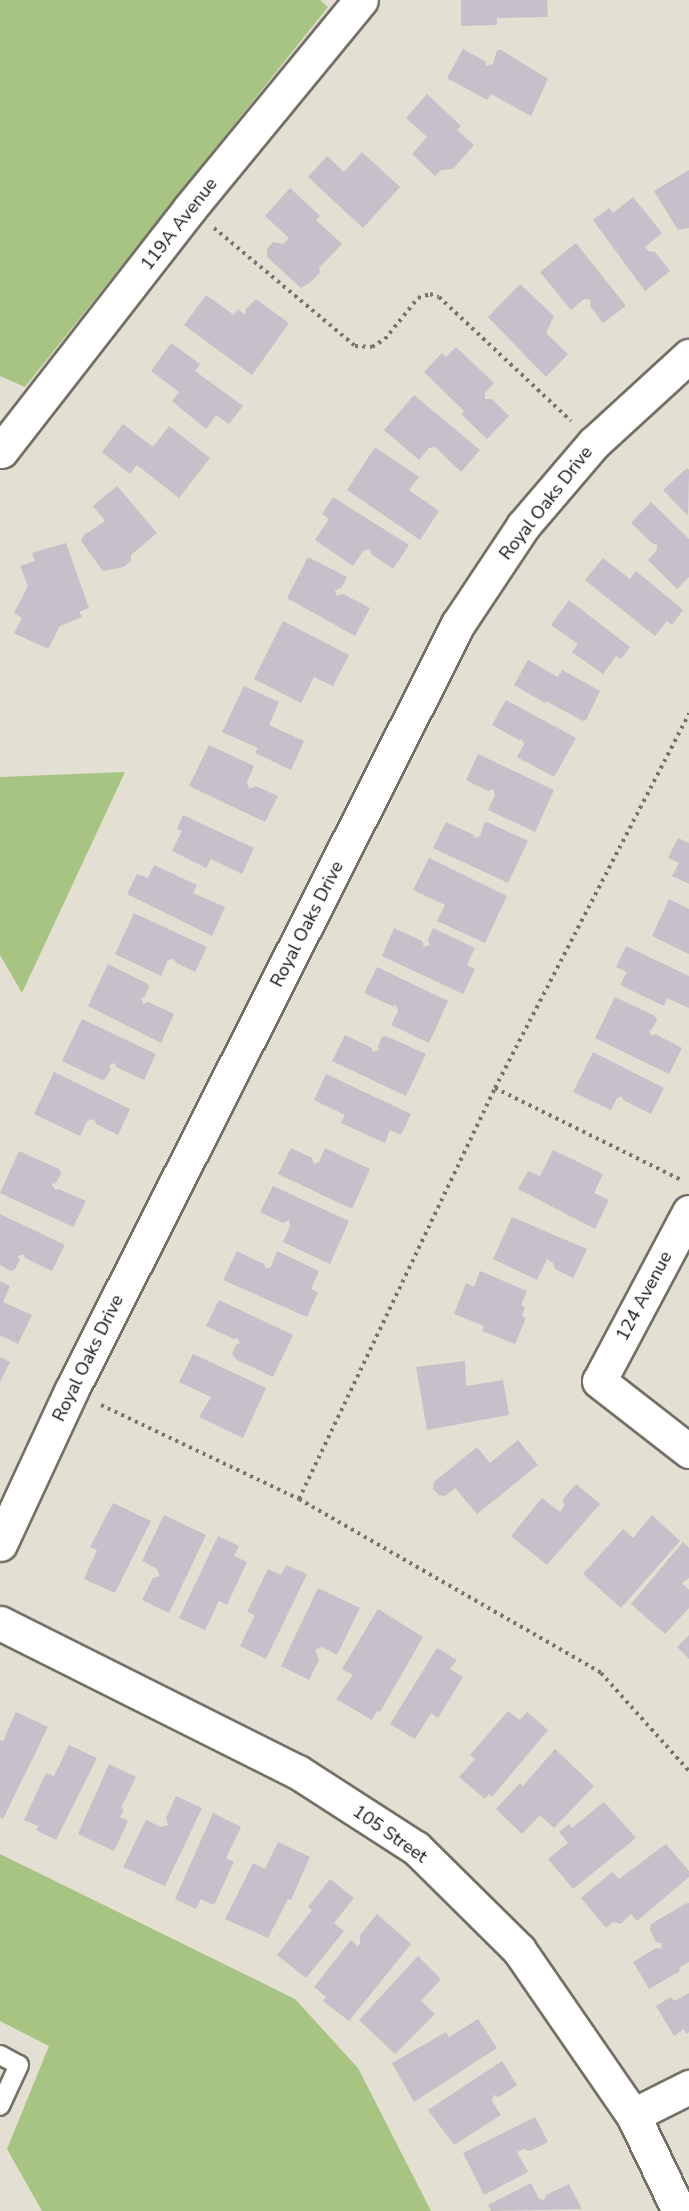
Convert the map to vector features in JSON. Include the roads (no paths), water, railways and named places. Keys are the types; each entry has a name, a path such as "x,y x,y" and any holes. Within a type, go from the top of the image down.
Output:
{"street":[{"name":"119A Avenue","path":"1,449 190,208 361,0"},
{"name":"Royal Oaks Drive","path":"0,1544 71,1391 458,624 523,526 594,442 689,356"},
{"name":"124 Avenue","path":"689,1212 598,1381 689,1451"},
{"name":"105 Street","path":"0,1623 298,1772 416,1848 519,1950 633,2115 679,2211"},
{"path":"633,2115 689,2087"}],"lane":[{"path":"0,2055 19,2065 0,2106"}]}
